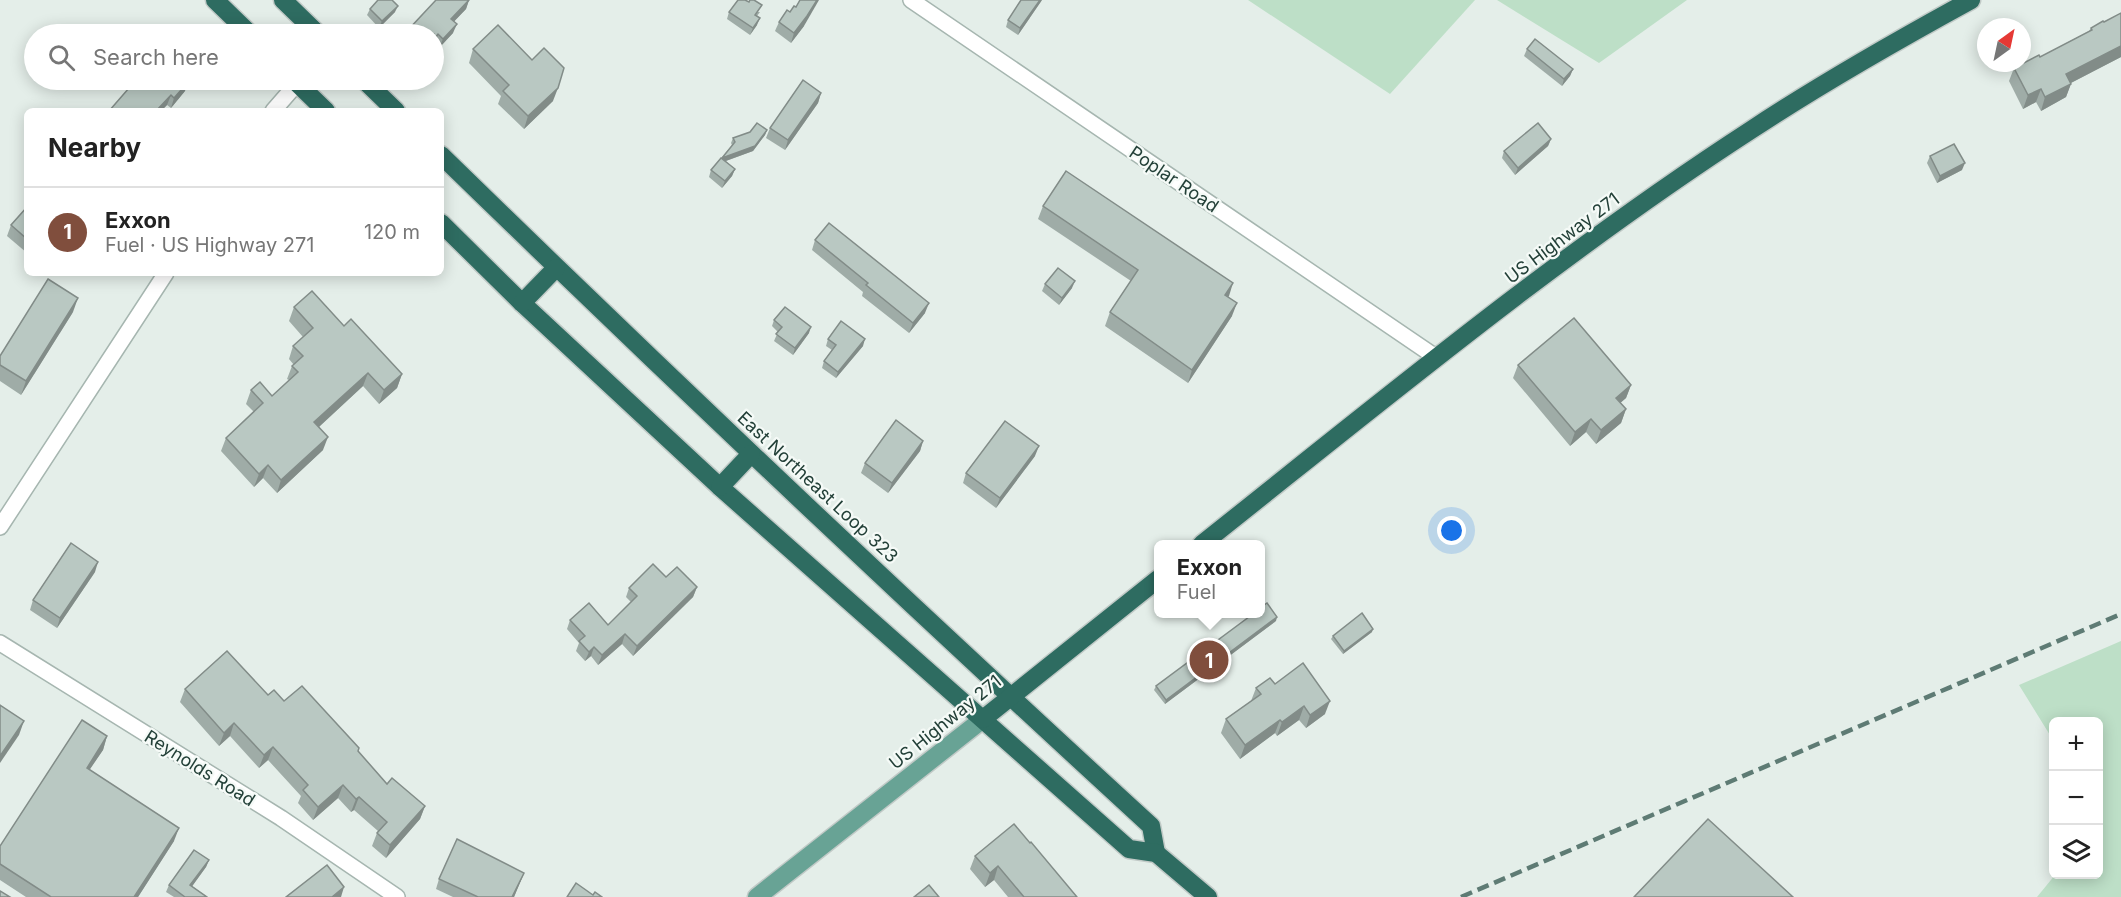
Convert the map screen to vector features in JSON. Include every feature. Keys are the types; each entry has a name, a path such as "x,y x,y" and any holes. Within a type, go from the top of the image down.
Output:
{"highway":[{"path":"215,0 239,24"},
{"path":"283,0 308,24"},
{"name":"US Highway 271","path":"1207,540 1437,358 1591,240 1749,131 1820,86 1971,0"},
{"path":"307,90 324,108"},
{"path":"374,90 393,108"},
{"name":"East Northeast Loop 323","path":"444,158 751,454 1009,697 1151,826 1156,853"},
{"path":"444,226 522,303 720,487 1129,849 1156,853 1208,897"},
{"path":"522,303 556,268"},
{"path":"720,487 751,454"},
{"name":"US Highway 271","path":"983,719 1154,582"}],"main road":[{"name":"US Highway 271","path":"758,897 983,719"}],"street":[{"name":"Poplar Road","path":"910,0 1437,358"},
{"path":"275,108 289,90"},
{"path":"0,527 164,276"},
{"name":"Reynolds Road","path":"0,643 281,818 397,897"}],"green space":[{"path":"1248,0 1475,0 1390,94"},
{"path":"1497,0 1687,0 1599,63"},
{"path":"2121,641 2121,897 2037,897 2052,879 2103,879 2103,717 2049,717 2049,734 2019,685"}],"building":[{"path":"378,0 392,0 398,6 382,21 370,9"},
{"path":"436,0 469,0 451,19 457,24 444,38 444,24 414,24"},
{"path":"738,0 749,2 754,0 762,5 755,15 760,18 753,28 729,12"},
{"path":"800,0 817,0 794,33 779,22 787,10 790,12"},
{"path":"1021,0 1040,0 1020,28 1008,20"},
{"path":"2121,13 2121,46 2066,74 2071,84 2045,97 2041,89 2028,95 2016,72 2031,72 2031,59 2039,55 2040,57"},
{"path":"498,25 532,60 544,48 564,68 558,88 528,116 503,91 509,85 473,49"},
{"path":"1535,39 1573,69 1564,79 1527,49"},
{"path":"803,80 821,93 788,140 770,128"},
{"path":"127,90 181,90 174,98 171,95 159,108 112,108"},
{"path":"757,123 767,130 755,146 722,158 735,142 733,138 750,132"},
{"path":"1538,123 1551,139 1518,168 1504,151"},
{"path":"1954,144 1965,163 1940,176 1930,156"},
{"path":"721,158 735,169 725,181 711,170"},
{"path":"1066,171 1233,283 1225,295 1237,303 1192,370 1110,312 1138,270 1043,206"},
{"path":"24,210 24,236 11,225"},
{"path":"829,223 929,303 913,323 815,240"},
{"path":"1058,268 1075,281 1062,298 1045,284"},
{"path":"48,279 78,298 26,381 0,365 0,356"},
{"path":"312,291 344,326 351,319 402,374 384,390 368,373 314,422 328,437 281,480 268,465 259,474 226,438 263,403 251,390 260,382 272,396 298,372 292,366 303,356 293,346 313,328 294,307"},
{"path":"785,307 811,327 795,348 776,334 782,327 774,320"},
{"path":"1574,318 1631,385 1616,398 1626,409 1601,430 1591,419 1575,432 1518,365"},
{"path":"841,321 865,339 838,372 824,361 836,345 828,339"},
{"path":"896,420 923,441 892,483 865,463"},
{"path":"1005,421 1039,446 1000,498 966,473"},
{"path":"71,543 98,562 60,618 33,600"},
{"path":"653,564 666,577 677,567 697,587 637,646 625,634 602,655 594,647 589,652 579,641 585,636 570,620 589,603 608,625 637,596 629,588"},
{"path":"1267,603 1277,617 1166,700 1156,686 1248,618 1265,618"},
{"path":"1362,613 1373,629 1344,651 1333,636"},
{"path":"227,651 268,695 274,690 284,701 302,686 359,748 358,751 387,784 392,778 425,806 390,845 377,833 387,822 359,797 356,799 343,785 318,807 303,790 308,785 273,747 264,755 234,723 224,733 185,689"},
{"path":"1303,663 1330,701 1310,715 1304,706 1245,745 1226,719 1261,694 1256,688 1270,678 1275,684"},
{"path":"0,705 24,721 0,756"},
{"path":"82,720 107,736 87,768 179,828 134,897 51,897 0,864 0,846"},
{"path":"1708,819 1793,897 1634,897"},
{"path":"1014,824 1077,897 1024,897 998,866 990,873 975,856"},
{"path":"457,839 524,873 512,897 478,897 439,879"},
{"path":"194,850 209,860 190,885 207,897 185,897 169,885"},
{"path":"327,865 344,887 332,897 286,897"},
{"path":"576,883 593,895 595,892 602,897 567,897"},
{"path":"929,885 939,897 914,897"},
{"path":"0,891 10,897 0,897"}],"railway":[{"path":"1461,897 2121,614"}],"place":[{"name":"Exxon","path":"1209,660"}]}
